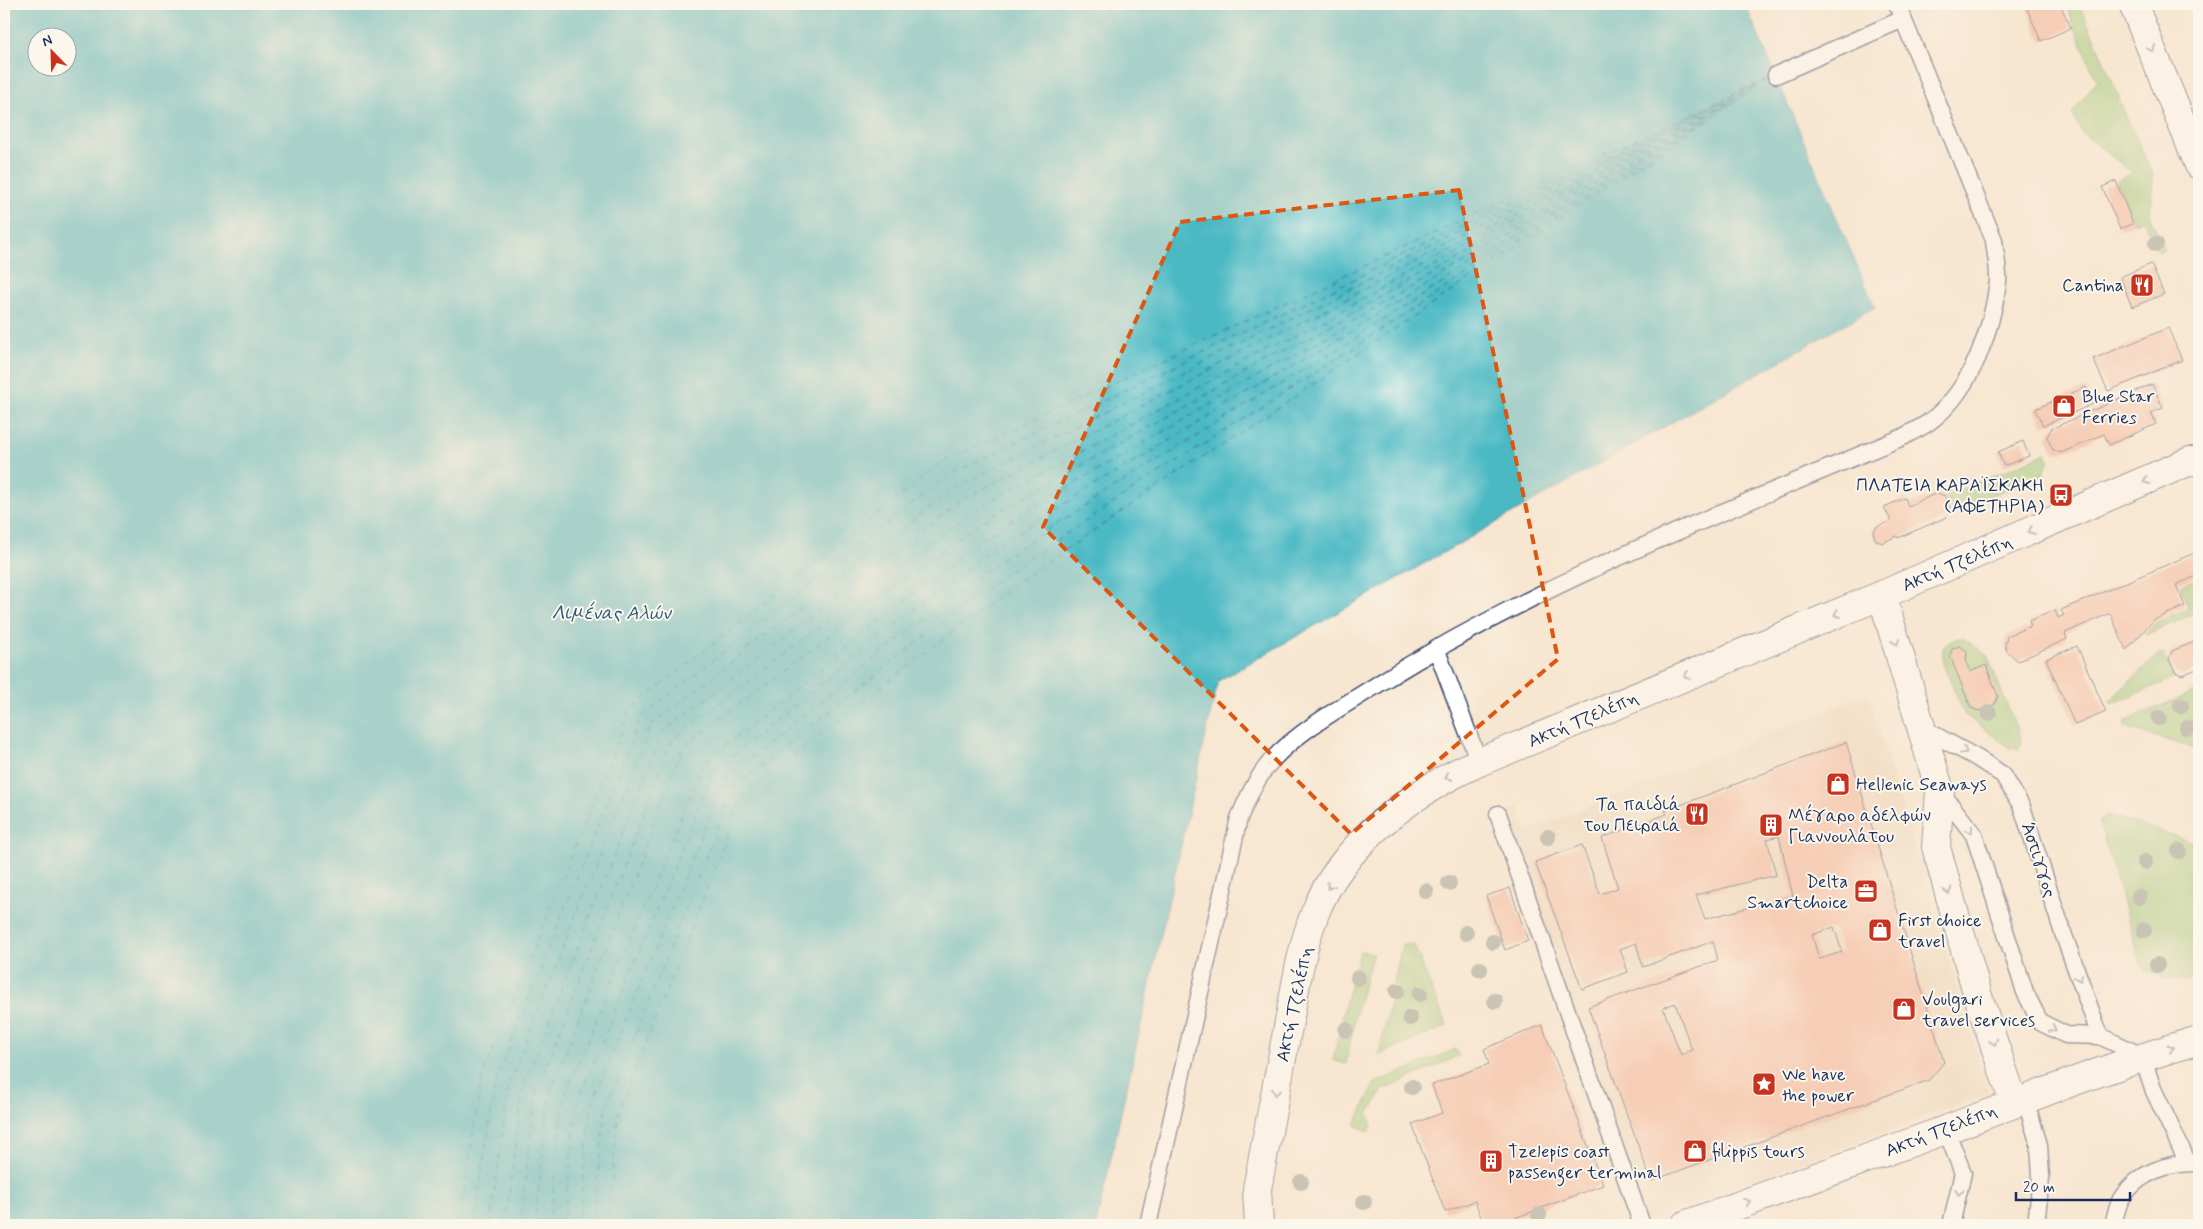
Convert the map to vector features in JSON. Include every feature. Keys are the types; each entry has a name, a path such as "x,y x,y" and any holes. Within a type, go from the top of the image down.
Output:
{"street":[{"path":"2133,4 2199,165"},
{"name":"Ακτή Τζελέπη","path":"1259,1225 1257,1189 1300,962 1315,912 1338,872 1363,840 1412,799 1447,777 1479,762 1882,595 2196,457"},
{"path":"1882,595 1940,792 1936,848 1978,996 2019,1100"},
{"name":"Ακτή Τζελέπη","path":"1685,1225 1946,1130 2019,1100 2142,1056 2199,1040"}],"lane":[{"path":"1148,1225 1239,818 1251,788 1272,760 1298,737 1436,648 1558,584 1904,437 1934,420 1957,394 1975,363 1989,324 1998,280 1994,240 1897,4"},
{"path":"1776,75 1904,19"},
{"path":"1436,648 1479,762"},
{"name":"Άστιγγος","path":"1922,728 1977,758 2002,775 2022,807 2100,1036"},
{"path":"1940,792 1974,835 2026,992 2040,1022 2066,1035 2100,1036 2142,1056 2152,1089 2193,1163 2167,1165 2154,1170 2133,1186 2121,1200 2113,1225"},
{"path":"1498,814 1642,1225"},
{"path":"2019,1100 2039,1144 2041,1178 2036,1225"},
{"path":"1946,1130 1962,1173 1952,1225"}],"highlighted area":[{"path":"1459,190 1558,659 1351,834 1043,527 1180,222"}],"shaded area":[{"path":"1868,694 1989,1093 1644,1221 1500,815 1519,806 1528,831"}],"green space":[{"path":"2065,4 2079,4 2153,175 2150,217 2164,250 2159,253 2143,219 2134,223 2117,181 2133,173 2082,133 2072,113 2097,81"},
{"path":"2046,453 2049,460 2043,474 1953,511 1946,496"},
{"path":"2199,578 2199,612 2145,635 2156,622 2189,608 2180,586"},
{"path":"1958,638 1965,639 1987,655 2021,740 2019,749 2010,748 1964,714 1943,664 1943,649 1946,644"},
{"path":"2160,653 2164,654 2174,678 2111,704 2111,699"},
{"path":"2199,690 2199,750 2125,727 2125,722 2130,719"},
{"path":"2108,815 2199,844 2199,979 2195,981 2165,978 2151,974 2141,964 2100,825 2100,821"},
{"path":"1402,944 1414,945 1447,1026 1379,1055"},
{"path":"1360,951 1373,953 1357,1008 1346,1064 1333,1060 1345,1004"},
{"path":"1456,1049 1459,1056 1383,1090 1368,1114 1372,1126 1369,1132 1355,1125 1375,1083"}],"water":[{"name":"Λιμένας Αλών","path":"4,4 1745,4 1875,307 1218,681 1096,1225 4,1225"}],"building":[{"path":"2025,4 2060,4 2071,28 2041,41"},
{"path":"2116,181 2133,224 2120,229 2102,187"},
{"name":"Cantina","path":"2151,264 2164,294 2132,307 2120,277"},
{"path":"2168,328 2182,360 2108,391 2093,359"},
{"path":"2152,384 2163,408 2151,413 2156,424 2109,445 2104,434 2061,453 2053,450 2047,437 2051,429"},
{"name":"Blue Star Ferries","path":"2086,387 2093,404 2043,426 2035,409"},
{"path":"2023,441 2029,456 2004,466 1998,452"},
{"path":"1937,493 1945,496 1950,508 1947,517 1898,538 1897,536 1882,543 1876,540 1873,533 1876,527 1891,521 1884,507 1905,498 1908,506"},
{"path":"2199,551 2199,575 2176,585 2185,606 2154,620 2126,650 2110,613 2065,633 2067,639 2018,661 2007,651 2005,646 2007,636 2031,626 2029,621 2055,610 2058,618 2064,615 2061,610"},
{"path":"2199,640 2199,668 2182,675 2175,672 2169,659 2172,651"},
{"path":"1959,646 1967,651 1966,661 1970,672 1986,665 1998,696 1995,704 1979,711 1971,708 1950,656 1952,649"},
{"path":"2077,646 2106,712 2075,725 2046,659"},
{"path":"1846,742 1944,1062 1929,1080 1651,1181 1588,1007 1718,960 1713,941 1643,967 1636,943 1620,949 1628,972 1582,989 1535,862 1582,845 1600,894 1618,888 1602,838 1667,814 1665,811","holes":["1779,836 1793,896 1705,919 1696,895 1776,875 1767,839","1834,927 1842,952 1819,959 1812,935","1675,1003 1692,1050 1681,1055 1663,1008"]},
{"path":"1510,888 1528,941 1505,950 1486,896"},
{"name":"Tzelepis coast passenger terminal","path":"1542,1025 1603,1185 1496,1225 1484,1225 1475,1201 1445,1212 1412,1124 1442,1113 1432,1085 1489,1064 1484,1049"}],"ferry route":[{"path":"459,1225 482,1077 630,710 941,463 1768,78"},
{"path":"1753,89 1769,79"},
{"path":"1759,84 1766,80"},
{"path":"1752,87 1760,83"},
{"path":"549,1225 564,1097 703,764 985,536 1758,85"},
{"path":"490,1225 509,1084 651,725 956,487 1750,87"},
{"path":"519,1225 537,1090 672,740 970,512 1751,88"},
{"path":"578,1225 592,1104 724,779 999,560 1752,90"},
{"path":"607,1225 619,1111 744,794 1013,585 1752,90"},
{"path":"474,1225 496,1080 641,717 949,475 1726,99"},
{"path":"505,1225 523,1087 662,733 963,499 1726,100"},
{"path":"534,1225 550,1094 682,748 977,524 1727,102"},
{"path":"563,1225 578,1101 713,771 992,548 1730,102"},
{"path":"592,1225 606,1108 734,787 1007,572 1729,105"}],"place":[{"name":"Cantina","path":"2142,285"},
{"name":"Blue Star Ferries","path":"2064,406"},
{"name":"ΠΛΑΤΕΙΑ ΚΑΡΑΪΣΚΑΚΗ (ΑΦΕΤΗΡΙΑ)","path":"2061,495"},
{"name":"Hellenic Seaways","path":"1838,784"},
{"name":"Τα παιδιά του Πειραιά","path":"1697,814"},
{"name":"Μέγαρο αδελφών Γιαννουλάτου","path":"1771,825"},
{"name":"Delta Smartchoice","path":"1866,891"},
{"name":"First choice travel","path":"1880,930"},
{"name":"Voulgari travel services","path":"1904,1009"},
{"name":"We have the power","path":"1764,1084"},
{"name":"filippis tours","path":"1695,1151"},
{"name":"Tzelepis coast passenger terminal","path":"1491,1161"}]}
